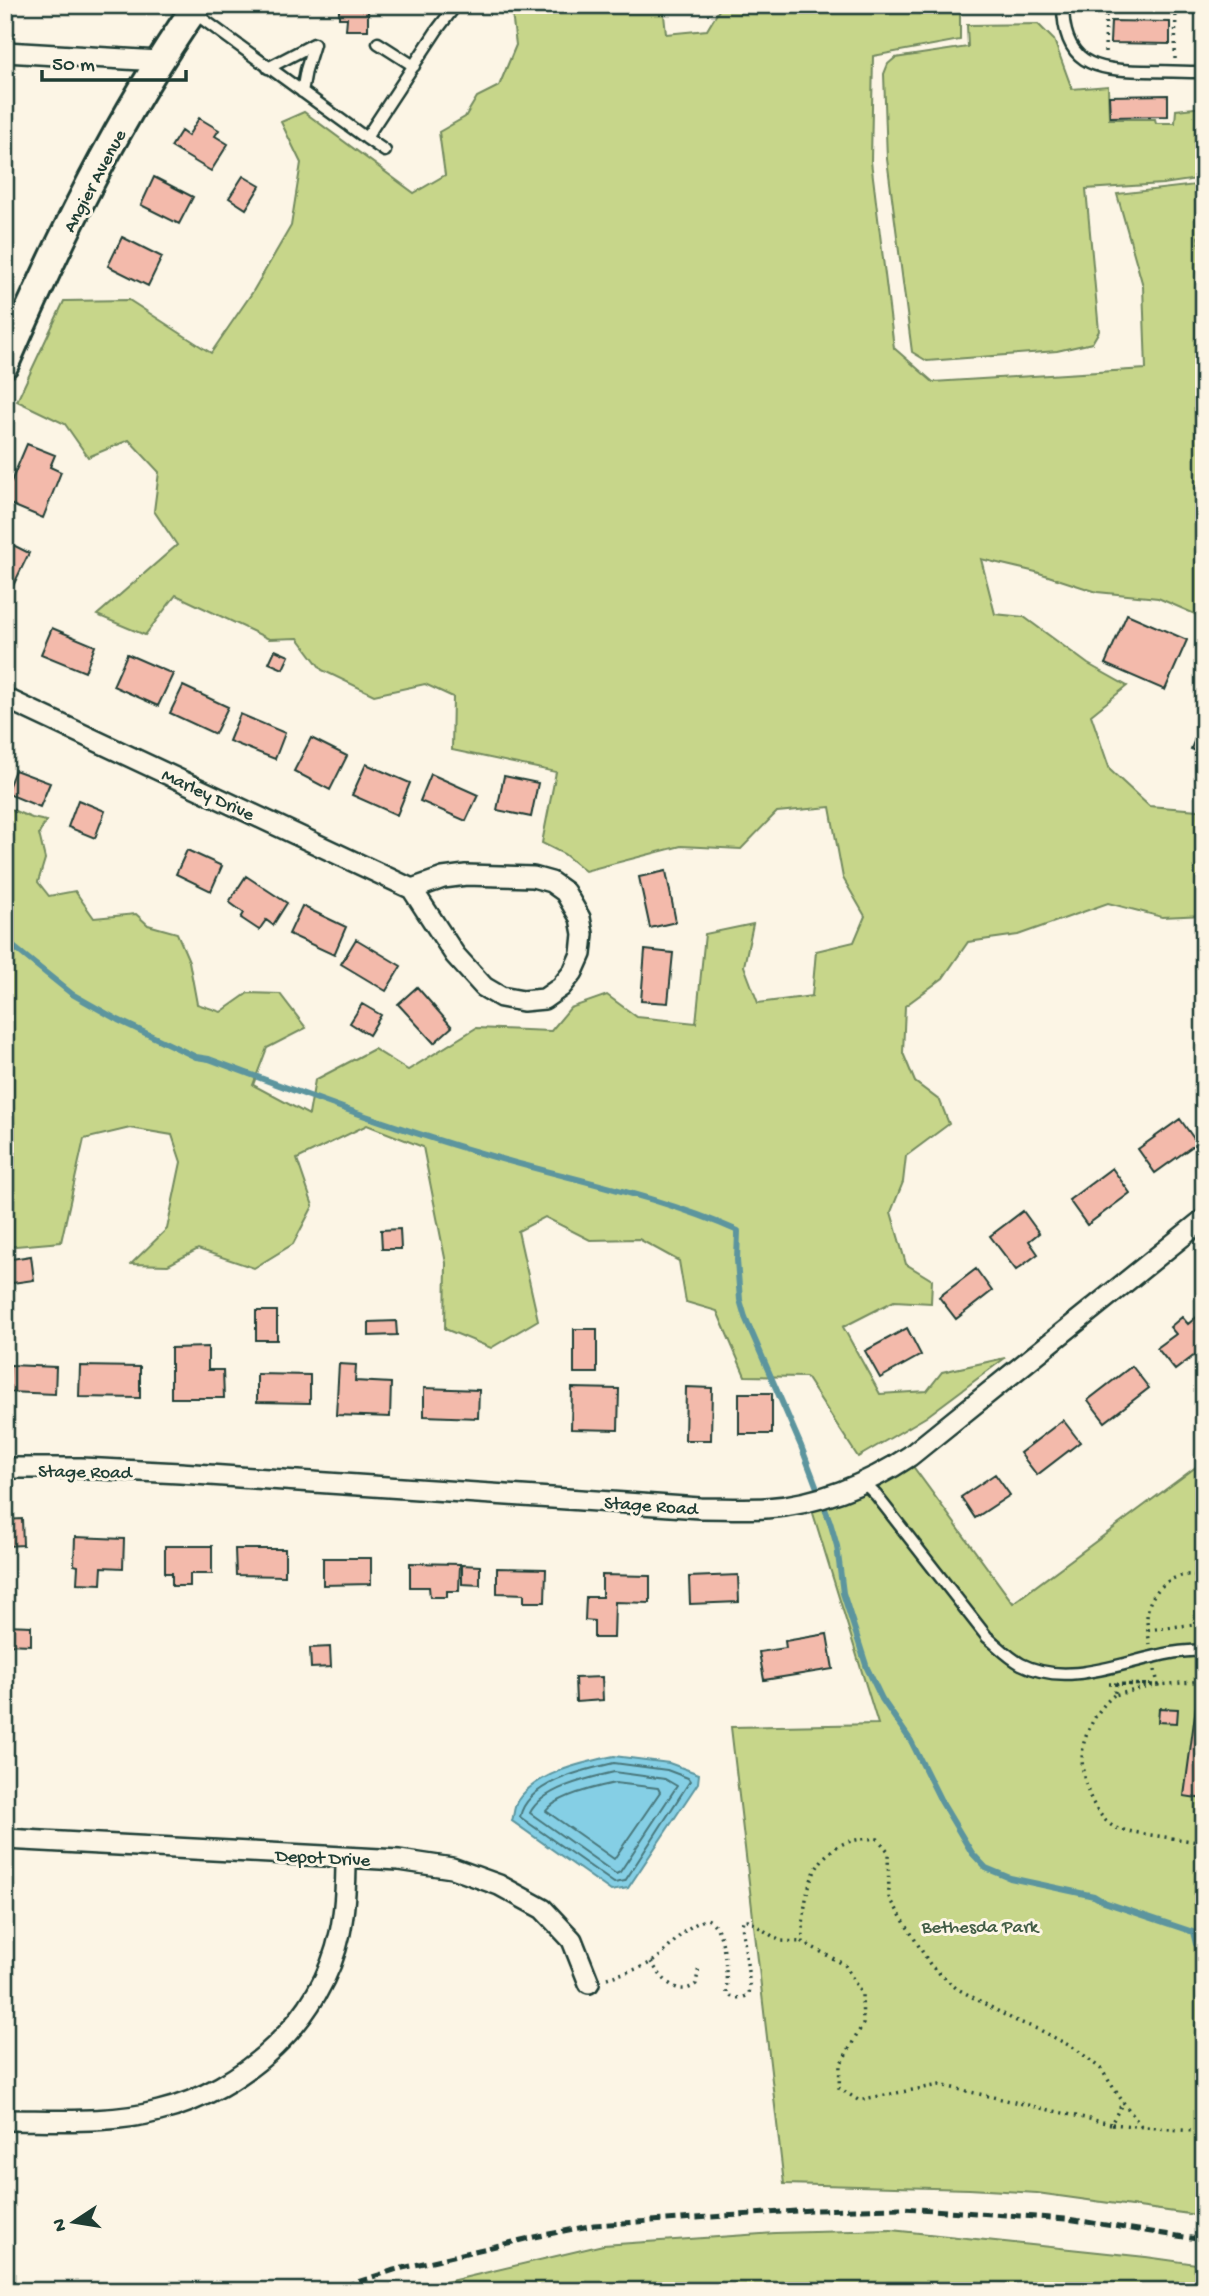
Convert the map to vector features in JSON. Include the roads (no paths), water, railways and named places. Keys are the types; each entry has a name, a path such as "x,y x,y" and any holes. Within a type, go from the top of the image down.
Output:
{"main road":[{"name":"Angier Avenue","path":"5,364 58,246 142,89 195,9"}],"street":[{"path":"5,52 159,61"},
{"name":"Marley Drive","path":"5,698 412,889"},
{"path":"466,874 533,877 551,882 565,892 580,918 583,934 581,954 573,972 544,999 523,1001 501,997 484,987 455,955 412,889 443,878 466,874"},
{"name":"Stage Road","path":"5,1468 81,1468 180,1473 700,1508 769,1508 808,1500 863,1482 910,1456 1204,1219"},
{"name":"Depot Drive","path":"5,1839 399,1860 452,1868 499,1885 543,1909 572,1940 589,1983"},
{"path":"5,2120 112,2119 160,2111 207,2093 245,2071 292,2029 327,1972 340,1933 346,1858"}],"lane":[{"path":"366,138 456,5"},
{"path":"1063,7 1066,32 1077,55 1087,63 1104,69 1204,72"},
{"path":"195,9 268,68 386,151"},
{"path":"378,43 414,66"},
{"path":"268,68 314,44 302,92"},
{"path":"863,1482 987,1637 1022,1664 1038,1670 1072,1674 1152,1657 1204,1650"}],"water":[{"path":"614,1756 669,1763 699,1774 698,1783 628,1888 611,1891 512,1821 518,1800 537,1782 562,1770"}],"waterway":[{"path":"5,940 72,994 118,1020 196,1057 209,1059 415,1133 644,1197 738,1231 740,1300 745,1317 801,1446 830,1522 837,1546 843,1593 867,1668 882,1699 911,1741 941,1801 972,1853 986,1868 1010,1878 1094,1896 1104,1902 1193,1932 1196,1944 1204,1954"}],"railway":[{"path":"330,2291 394,2270 594,2225 811,2210 903,2208 1067,2219 1204,2240"}],"park label":[{"name":"Bethesda Park","path":"980,1925"}]}
